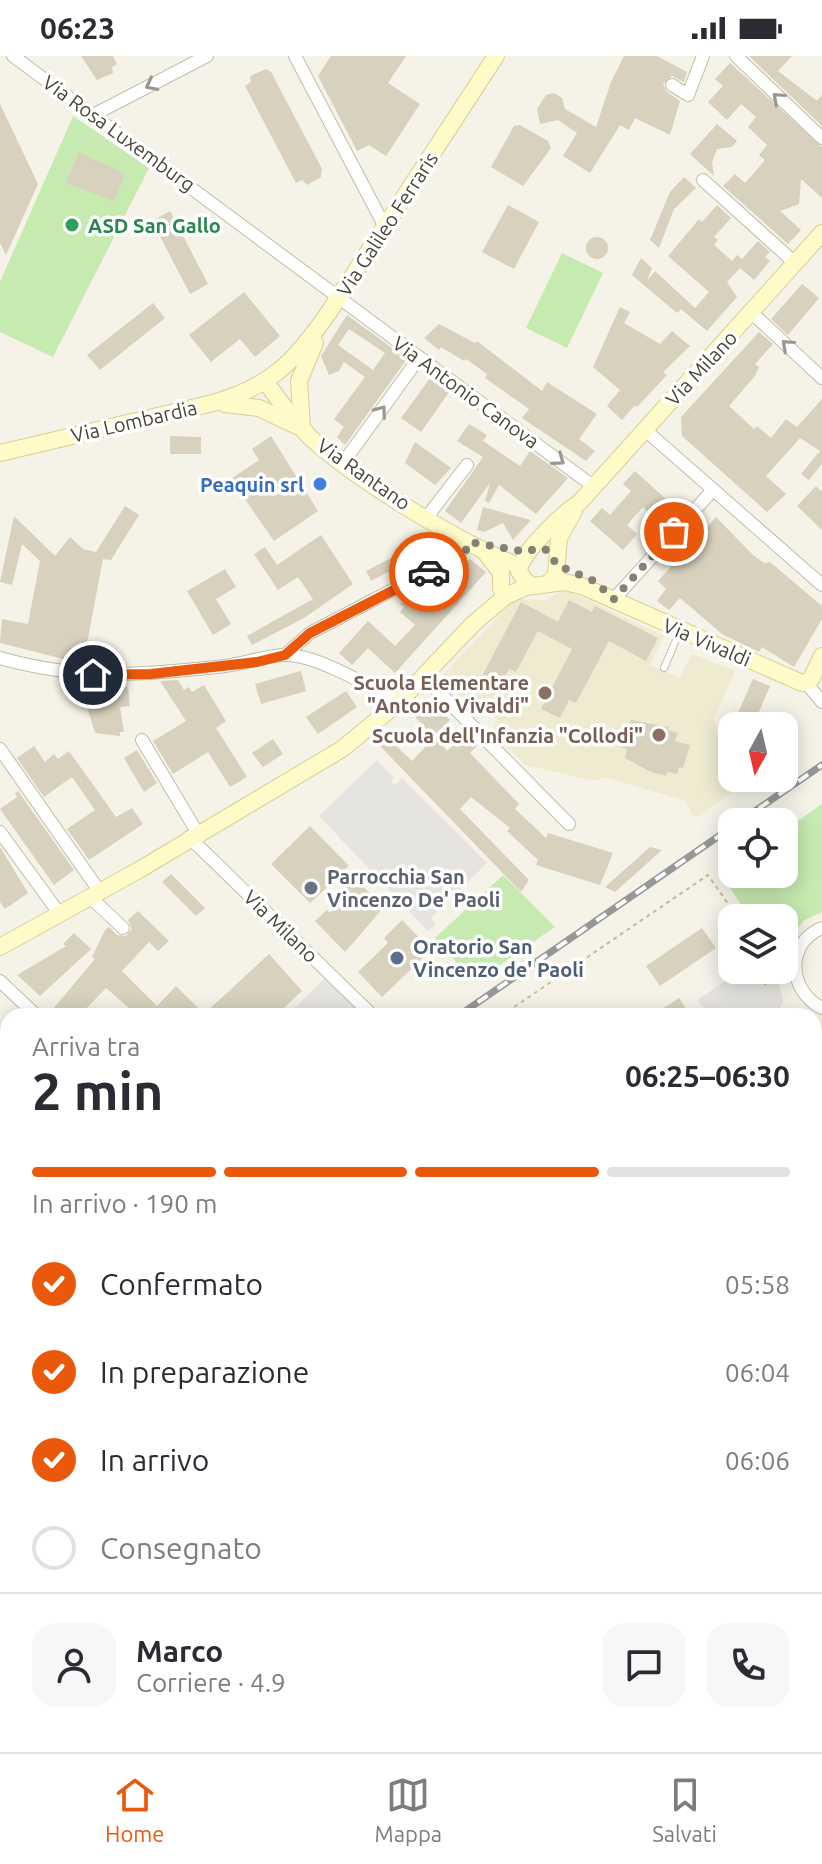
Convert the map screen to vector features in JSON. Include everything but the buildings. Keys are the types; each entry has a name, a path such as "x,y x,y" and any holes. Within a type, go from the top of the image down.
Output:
{"street":[{"name":"Via Rosa Luxemburg","path":"13,56 294,262 334,305"},
{"path":"95,114 207,56"},
{"path":"295,56 385,227"},
{"name":"Via Galileo Ferraris","path":"266,382 295,358 334,305 496,56"},
{"path":"672,85 688,95 703,56"},
{"path":"736,56 822,138"},
{"path":"703,180 795,263"},
{"name":"Via Milano","path":"473,624 510,593 541,585 556,574 559,538 579,503 822,233"},
{"name":"Via Antonio Canova","path":"334,305 419,358 593,486"},
{"name":"Via Rantano","path":"302,428 299,381 334,305"},
{"path":"752,313 822,378"},
{"path":"343,463 419,358"},
{"name":"Via Rantano","path":"266,382 302,428 343,463 474,543 524,559"},
{"name":"Via Lombardia","path":"0,453 213,403 266,382"},
{"name":"Via Rantano","path":"213,403 259,408 302,428"},
{"path":"644,429 822,585"},
{"name":"Via Rantano","path":"427,517 467,465"},
{"path":"611,597 712,491"},
{"name":"Via Milano","path":"0,947 96,895 342,749 399,702 473,624 558,518 579,503"},
{"path":"0,658 93,675 125,677 257,662 285,655 310,633 452,559 474,543 501,573 501,589"},
{"path":"541,585 525,581 524,559 547,550 556,561"},
{"name":"Via Vivaldi","path":"556,561 594,581 611,597"},
{"name":"Via Vivaldi","path":"541,585 573,583 611,597 680,631 807,684"},
{"path":"285,655 332,670 399,702"},
{"path":"822,656 807,684 822,702"},
{"path":"423,676 569,824"},
{"path":"142,740 193,835"},
{"path":"0,749 96,895 123,928"},
{"path":"0,832 59,913"},
{"name":"Via Milano","path":"193,835 365,1008"},
{"path":"815,1008 799,989 794,962 806,938 822,928"},
{"path":"0,981 29,1008"}],"lane":[{"path":"664,668 680,631"}],"path":[{"path":"513,1008 708,875 728,904"}],"shaded area":[{"name":"Scuola Elementare \"Antonio Vivaldi\"","path":"565,589 664,636 650,665 679,678 692,654 735,671 714,718 718,736 718,792 732,792 698,817 692,814 686,801 604,777 595,781 525,765 493,732 496,720 484,709 473,712 440,678 515,599 547,600"},
{"path":"377,760 394,778 391,782 395,785 402,778 487,863 431,918 436,924 428,931 319,816"},
{"path":"330,973 365,1008 294,1008"},
{"path":"720,984 779,984 783,1001 780,1008 704,1008 698,1000"}],"green space":[{"name":"ASD San Gallo","path":"73,116 149,168 53,357 0,332 0,282"},
{"path":"562,253 603,273 567,348 526,328"},
{"path":"822,804 822,912 803,921 798,928 798,904 741,904 730,888 798,888 798,821"},
{"path":"503,875 555,927 475,982 434,939"}],"railway":[{"path":"759,808 822,765"},
{"path":"470,1008 718,837"}],"way so far":[{"path":"429,572 466,550 470,542 527,552 542,548 552,553 557,565 594,581 614,599 674,532"}],"place":[{"name":"ASD San Gallo","path":"72,225"},
{"name":"Peaquin srl","path":"320,484"},
{"name":"Scuola Elementare \"Antonio Vivaldi\"","path":"545,693"},
{"name":"Scuola dell'Infanzia \"Collodi\"","path":"659,735"},
{"name":"Parrocchia San Vincenzo De' Paoli","path":"311,888"},
{"name":"Oratorio San Vincenzo de' Paoli","path":"397,958"}],"route":[{"path":"93,675 125,677 257,662 285,655 310,633 429,572"}]}
